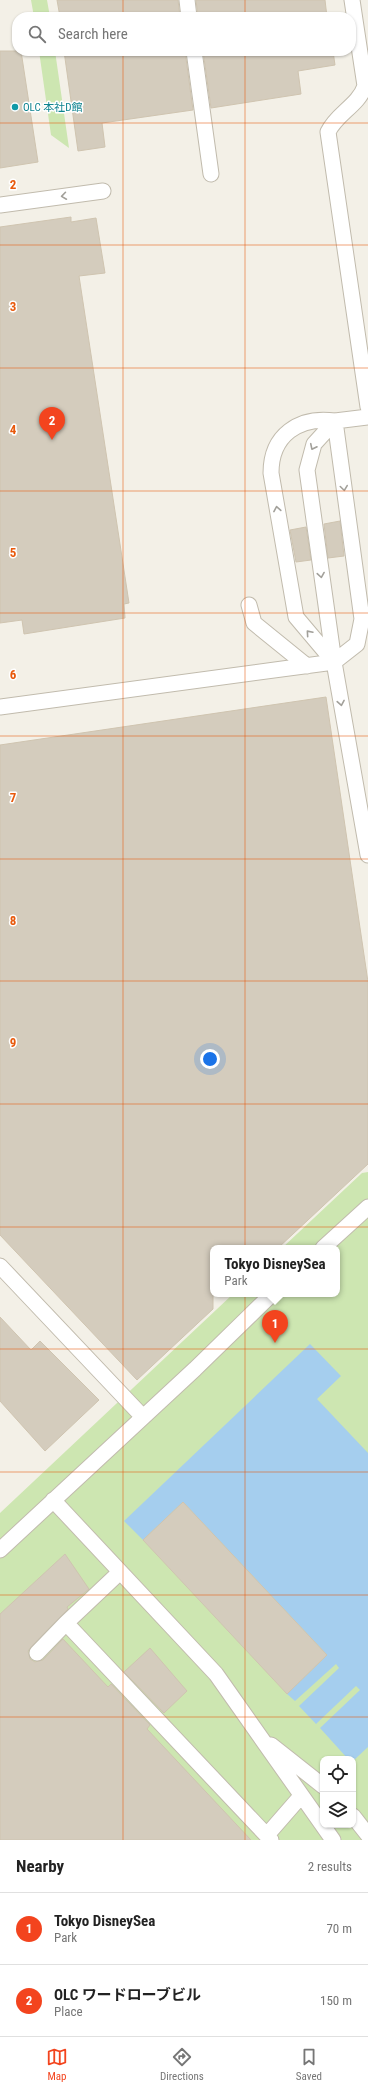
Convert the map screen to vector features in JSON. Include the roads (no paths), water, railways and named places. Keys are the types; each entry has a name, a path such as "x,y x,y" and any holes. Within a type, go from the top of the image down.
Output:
{"lane":[{"path":"187,0 188,12"},
{"path":"352,0 354,12"},
{"path":"356,29 364,86 361,97 332,125 328,132 368,407"},
{"path":"195,56 211,174"},
{"path":"0,205 103,191"},
{"path":"334,662 296,617 271,473 271,460 275,448 282,437 300,424 323,420 335,421 368,417"},
{"path":"335,421 314,444 307,470 334,662 368,855"},
{"path":"0,707 334,662 357,644 362,619 335,421"},
{"path":"249,605 254,623 307,666"},
{"path":"326,1245 368,1207"},
{"path":"0,1266 143,1417"},
{"path":"0,1550 269,1297"},
{"path":"53,1500 216,1674 317,1820 333,1840"},
{"path":"37,1653 66,1623 120,1572"},
{"path":"66,1623 269,1838 301,1796"},
{"path":"258,1735 320,1784"},
{"path":"356,1820 368,1835"}],"water":[{"path":"310,1344 341,1376 317,1399 368,1453 368,1747 356,1758 356,1756 345,1756 320,1728 360,1690 356,1686 316,1724 299,1706 339,1668 336,1664 295,1701 287,1694 327,1655 183,1502 143,1540 124,1521"}],"place":[{"name":"OLC 本社D館","path":"15,107"},
{"name":"OLC ワードローブビル","path":"52,440"},
{"name":"Tokyo DisneySea","path":"275,1343"}]}
